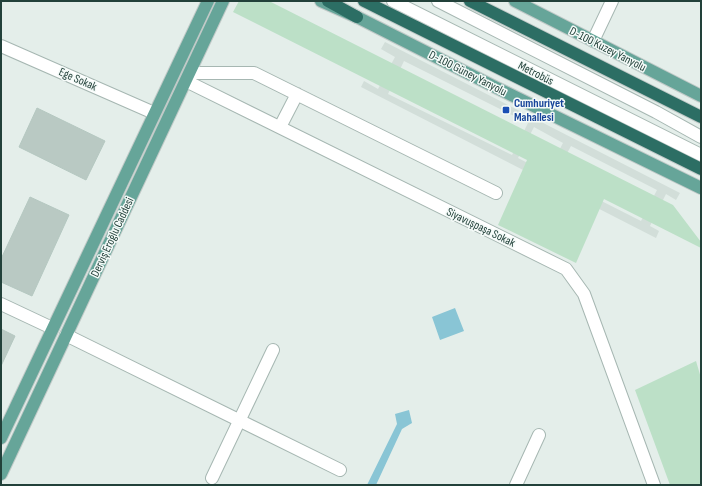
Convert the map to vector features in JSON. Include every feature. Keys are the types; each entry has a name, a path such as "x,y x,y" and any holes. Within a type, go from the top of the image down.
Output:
{"highway":[{"path":"328,1 357,17"},
{"path":"364,1 701,168"},
{"path":"470,1 701,117"}],"main road":[{"name":"Derviş Eroğlu Caddesi","path":"1,438 208,1"},
{"name":"Derviş Eroğlu Caddesi","path":"1,474 223,1"},
{"name":"D-100 Güney Yanyolu","path":"321,1 357,17 495,87 701,188"},
{"name":"D-100 Kuzey Yanyolu","path":"515,1 701,96"},
{"path":"173,74 188,77"},
{"path":"154,113 167,119"},
{"path":"686,181 701,198"},
{"path":"52,328 66,335"}],"street":[{"name":"Metrobüs","path":"393,1 640,126 701,155"},
{"name":"Metrobüs","path":"438,1 649,108 701,137"},
{"path":"593,41 612,1"},
{"name":"Ege Sokak","path":"1,46 154,113"},
{"path":"188,77 254,73 496,193"},
{"name":"Siyavuşpaşa Sokak","path":"188,77 280,127 566,269 584,294 654,485"},
{"path":"280,127 297,94"},
{"path":"1,304 52,328"},
{"path":"66,335 340,470"},
{"path":"212,478 274,350"},
{"path":"516,485 539,435"}],"shaded area":[{"path":"385,42 680,193 676,200 666,194 650,226 659,231 656,238 361,87 364,81 378,89 395,57 381,49","holes":["404,61 528,123 512,155 388,94","534,127 563,143 547,173 518,158","571,146 657,190 641,221 554,177"]}],"green space":[{"path":"239,1 269,1 673,205 701,242 701,248 604,199 576,263 498,225 527,160 233,12"},
{"path":"696,361 701,378 701,485 670,485 635,390"}],"water":[{"path":"455,308 464,331 440,340 432,317"},
{"path":"409,410 412,423 402,429 376,485 367,485 397,424 395,414"}],"building":[{"path":"37,108 105,141 86,180 19,147"},
{"path":"30,197 69,215 32,296 1,282 1,259"},
{"path":"1,329 15,336 1,366"}],"place":[{"name":"Cumhuriyet Mahallesi","path":"506,110"}]}
